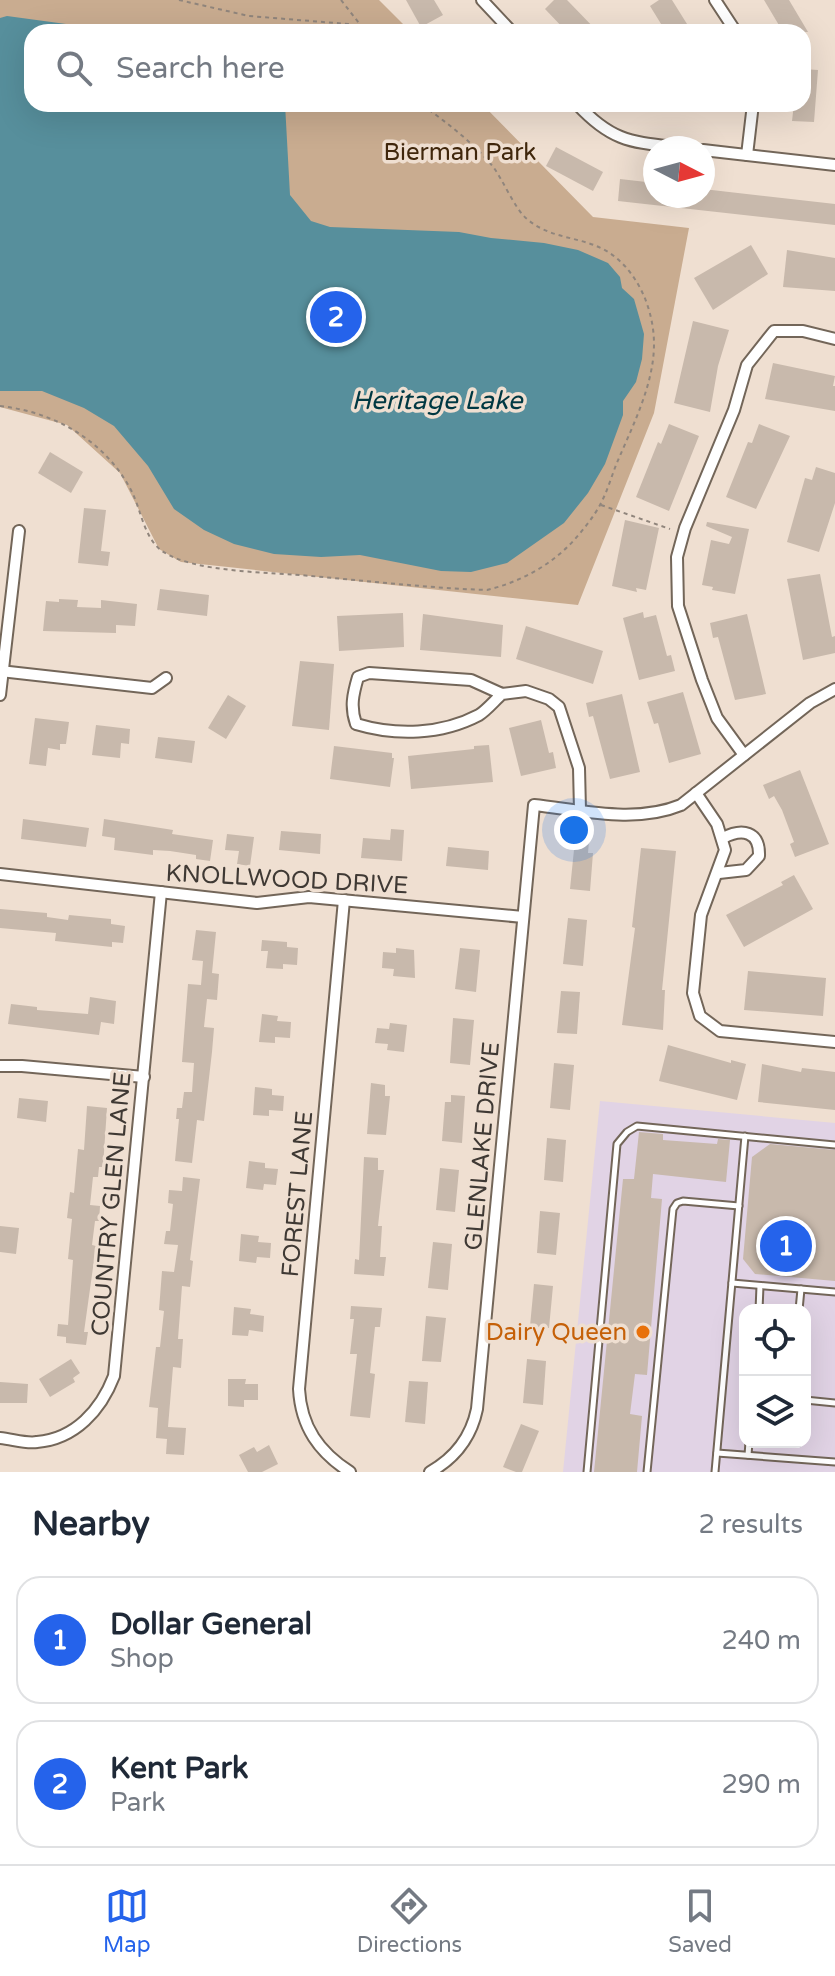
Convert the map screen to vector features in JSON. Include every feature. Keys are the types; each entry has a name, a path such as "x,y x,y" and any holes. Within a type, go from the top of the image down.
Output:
{"street":[{"path":"482,0 504,24"},
{"path":"715,0 731,24"},
{"path":"586,112 608,132 622,139 643,142"},
{"path":"747,155 752,112"},
{"path":"715,151 835,165"},
{"path":"744,755 717,718 683,622 676,579 677,557 683,533 734,410 750,359 774,331 803,331 835,339"},
{"path":"0,695 19,531"},
{"path":"1,671 152,688 166,678"},
{"path":"502,694 480,714 427,731 391,731 356,724 352,713 352,698 358,677 369,673 471,680 502,694 533,692 559,707 579,768 580,810 646,815 681,805 810,703 835,689"},
{"path":"696,793 723,838 725,850 701,915 693,993 700,1016 720,1031 835,1042"},
{"name":"GLENLAKE DRIVE","path":"430,1472 449,1460 463,1444 477,1409 534,805 580,810"},
{"path":"719,873 746,870 759,856 757,840 750,833 743,831 723,838"},
{"name":"KNOLLWOOD DRIVE","path":"0,874 257,903 309,897 523,917"},
{"name":"COUNTRY GLEN LANE","path":"0,1438 34,1443 55,1438 84,1424 109,1388 116,1364 161,892"},
{"name":"FOREST LANE","path":"344,900 299,1389 301,1413 314,1440 329,1457 350,1472"},
{"path":"0,1066 144,1077"}],"lane":[{"path":"587,1472 617,1144 637,1126 835,1145"},
{"path":"715,1472 745,1136"},
{"path":"647,1472 673,1209 683,1201 739,1206"},
{"path":"732,1283 835,1292"},
{"path":"759,1304 760,1286"},
{"path":"800,1304 801,1289"},
{"path":"811,1401 835,1403"},
{"path":"748,1455 749,1448"},
{"path":"717,1453 835,1462"}],"path":[{"path":"179,0 249,16 348,24"},
{"path":"341,0 360,24"},
{"path":"0,406 23,408 67,425 87,438 108,457 133,493 143,522 159,549 181,562 487,590 515,583 548,562 574,540 600,504 651,375 654,342 649,306 633,276 613,253 581,239 545,230 525,218 492,166 432,112"},
{"path":"600,504 683,533"}],"shaded area":[{"path":"600,1101 835,1123 835,1472 563,1472"}],"green space":[{"name":"Heritage Lake","path":"0,0 379,0 403,24 24,24 24,112 490,112 593,217 689,228 654,413 578,605 181,562 159,549 120,473 67,425 0,407"}],"water":[{"name":"Heritage Lake","path":"7,16 66,24 24,24 24,112 285,112 290,195 311,221 330,227 459,232 544,243 578,250 608,263 620,277 622,288 634,299 644,334 642,359 636,382 623,401 623,415 605,464 588,493 564,523 507,563 471,572 441,571 360,555 321,557 274,554 234,544 204,530 174,509 148,466 114,426 84,408 42,391 0,391 0,18"}],"building":[{"path":"406,0 434,0 443,15 426,24 419,24"},
{"path":"554,0 567,0 590,24 559,24 545,9"},
{"path":"659,0 672,0 687,24 661,24 650,6"},
{"path":"764,0 789,0 803,24 778,24"},
{"path":"811,70 818,70 814,122 792,121 793,112 811,112"},
{"path":"556,147 603,172 593,191 546,166"},
{"path":"620,179 643,182 643,204 618,201"},
{"path":"715,190 835,204 835,225 681,208 715,208"},
{"path":"751,245 768,274 713,310 694,278"},
{"path":"787,250 835,258 835,291 783,287"},
{"path":"693,321 729,330 718,366 710,412 674,403"},
{"path":"773,363 835,376 835,411 765,399"},
{"path":"669,424 699,436 669,511 636,497 658,442 661,444"},
{"path":"759,424 790,436 756,509 726,497 748,442 752,443"},
{"path":"50,452 83,472 71,493 38,473"},
{"path":"816,467 835,473 835,503 819,552 787,542 805,478 812,480"},
{"path":"84,508 106,510 101,551 110,552 108,566 78,563"},
{"path":"625,520 659,528 646,590 636,588 637,592 612,586"},
{"path":"707,522 749,529 735,594 702,585 711,540 729,544 732,537 706,526"},
{"path":"820,574 832,637 835,636 835,653 803,660 787,579"},
{"path":"160,589 209,595 207,616 157,610"},
{"path":"59,599 78,600 77,607 101,608 101,600 137,604 135,626 116,625 116,633 43,631 46,601 59,602"},
{"path":"643,612 644,618 656,615 667,656 671,655 675,671 639,680 623,618"},
{"path":"403,613 404,647 339,651 337,616"},
{"path":"423,614 503,625 501,657 420,650"},
{"path":"747,614 766,694 735,700 718,637 713,638 710,623"},
{"path":"526,626 603,651 593,684 516,659"},
{"path":"300,661 334,664 329,730 292,726"},
{"path":"683,692 701,754 669,763 658,723 654,724 647,702"},
{"path":"622,694 640,772 610,779 593,716 589,717 586,703"},
{"path":"228,695 246,706 226,739 208,728"},
{"path":"35,718 69,722 66,744 60,744 60,750 48,748 46,766 29,764"},
{"path":"541,720 556,768 521,776 509,728"},
{"path":"96,725 130,729 129,744 121,743 120,758 92,755"},
{"path":"158,737 195,741 192,763 155,758"},
{"path":"489,745 493,782 411,789 408,756"},
{"path":"334,746 392,753 390,787 330,779"},
{"path":"800,770 829,844 795,857 790,844 794,842 782,810 774,796 769,799 763,785"},
{"path":"23,819 89,828 86,847 21,839"},
{"path":"104,819 213,840 210,861 196,859 196,855 170,851 153,850 153,855 114,850 115,838 102,836"},
{"path":"391,829 404,830 402,861 361,858 363,838 390,840"},
{"path":"281,831 321,834 320,854 279,850"},
{"path":"227,834 254,837 250,866 237,864 239,851 225,850"},
{"path":"575,840 589,841 588,853 593,853 590,891 570,889"},
{"path":"448,847 489,851 488,870 446,866"},
{"path":"641,848 676,851 662,990 665,990 663,1030 622,1025 635,928 632,927"},
{"path":"794,875 813,909 744,947 726,915 783,885 781,882"},
{"path":"0,909 47,913 47,917 68,920 69,915 111,919 111,924 125,926 123,943 112,942 112,947 55,941 56,933 0,928"},
{"path":"568,918 587,920 583,966 563,964"},
{"path":"196,930 216,932 212,973 219,974 217,1000 207,999 204,1027 214,1028 212,1052 204,1121 197,1120 192,1163 175,1161 179,1119 176,1119 177,1108 182,1108 184,1092 192,1092 194,1063 182,1062 188,984 201,985 203,961 192,960"},
{"path":"262,940 287,942 287,947 298,948 297,965 283,964 283,969 266,968 268,951 261,951"},
{"path":"396,948 414,950 415,978 393,976 394,969 382,968 383,952 396,953"},
{"path":"460,948 480,950 476,992 455,989"},
{"path":"748,971 826,978 823,1016 744,1010"},
{"path":"561,991 580,992 577,1034 557,1033"},
{"path":"90,997 116,1001 114,1024 101,1022 99,1035 8,1024 11,1004 37,1007 37,1010 88,1014"},
{"path":"262,1014 278,1016 277,1021 291,1022 290,1038 275,1037 275,1043 259,1042"},
{"path":"453,1018 474,1020 470,1065 450,1063"},
{"path":"390,1023 407,1025 404,1052 387,1050 388,1044 375,1043 377,1028 389,1029"},
{"path":"668,1045 731,1063 731,1060 746,1064 737,1100 659,1081"},
{"path":"554,1063 574,1065 570,1110 550,1108"},
{"path":"762,1064 801,1072 802,1068 835,1072 835,1110 758,1102"},
{"path":"371,1083 385,1085 385,1096 390,1096 386,1135 367,1134"},
{"path":"255,1087 272,1089 272,1095 284,1096 283,1111 269,1110 269,1116 253,1115"},
{"path":"451,1095 465,1096 462,1143 442,1141 445,1102 451,1102"},
{"path":"19,1098 48,1101 46,1122 17,1118"},
{"path":"87,1106 107,1108 103,1167 99,1167 98,1177 93,1177 90,1205 100,1206 92,1245 96,1246 84,1332 88,1332 86,1345 66,1343 66,1337 57,1336 58,1324 68,1325 73,1260 68,1259 72,1219 67,1218 70,1192 74,1193 78,1149 84,1150"},
{"path":"639,1132 663,1134 663,1140 717,1144 718,1139 730,1140 726,1182 653,1174 651,1198 662,1199 647,1375 635,1374 630,1414 642,1416 637,1472 594,1472 623,1179 634,1179"},
{"path":"547,1138 566,1140 563,1182 544,1180"},
{"path":"770,1144 835,1150 835,1281 755,1274 743,1259 752,1157"},
{"path":"364,1157 378,1158 378,1170 384,1170 378,1226 382,1226 380,1257 386,1257 384,1276 354,1274 355,1259 359,1260"},
{"path":"249,1161 265,1163 265,1168 278,1169 276,1185 264,1184 263,1190 246,1188"},
{"path":"440,1168 459,1170 455,1212 436,1210"},
{"path":"183,1177 200,1179 190,1260 193,1261 190,1287 182,1286 178,1339 183,1339 181,1368 173,1367 168,1427 186,1428 184,1455 166,1454 167,1439 156,1438 158,1408 149,1407 164,1311 159,1310 162,1271 174,1272 178,1245 164,1244 166,1231 170,1231 173,1204 168,1203 169,1190 182,1191"},
{"path":"540,1211 560,1213 556,1255 537,1253"},
{"path":"0,1226 19,1228 16,1254 0,1252"},
{"path":"241,1234 259,1236 258,1242 271,1243 270,1258 257,1257 256,1263 239,1261"},
{"path":"433,1242 452,1244 448,1290 428,1288"},
{"path":"534,1284 553,1286 549,1328 530,1326"},
{"path":"351,1306 382,1308 380,1327 375,1327 370,1373 375,1374 370,1418 350,1416 357,1354 350,1354 354,1319 350,1319"},
{"path":"234,1307 251,1309 250,1314 264,1316 263,1332 249,1330 248,1336 232,1335"},
{"path":"426,1316 446,1318 441,1362 422,1361"},
{"path":"71,1359 80,1373 73,1378 75,1382 50,1397 39,1379"},
{"path":"527,1359 546,1361 543,1405 523,1403"},
{"path":"228,1379 246,1379 245,1384 258,1384 258,1400 244,1400 244,1407 228,1406"},
{"path":"409,1381 428,1382 425,1424 405,1422"},
{"path":"0,1382 28,1384 27,1403 0,1403"},
{"path":"521,1424 539,1431 522,1472 516,1472 503,1467"},
{"path":"269,1445 278,1464 262,1472 248,1472 239,1455 254,1447 257,1452"}],"place":[{"name":"Kent Park","path":"336,317"},
{"name":"Dollar General","path":"786,1246"},
{"name":"Dairy Queen","path":"643,1332"}],"park label":[{"name":"Bierman Park","path":"460,152"}]}
